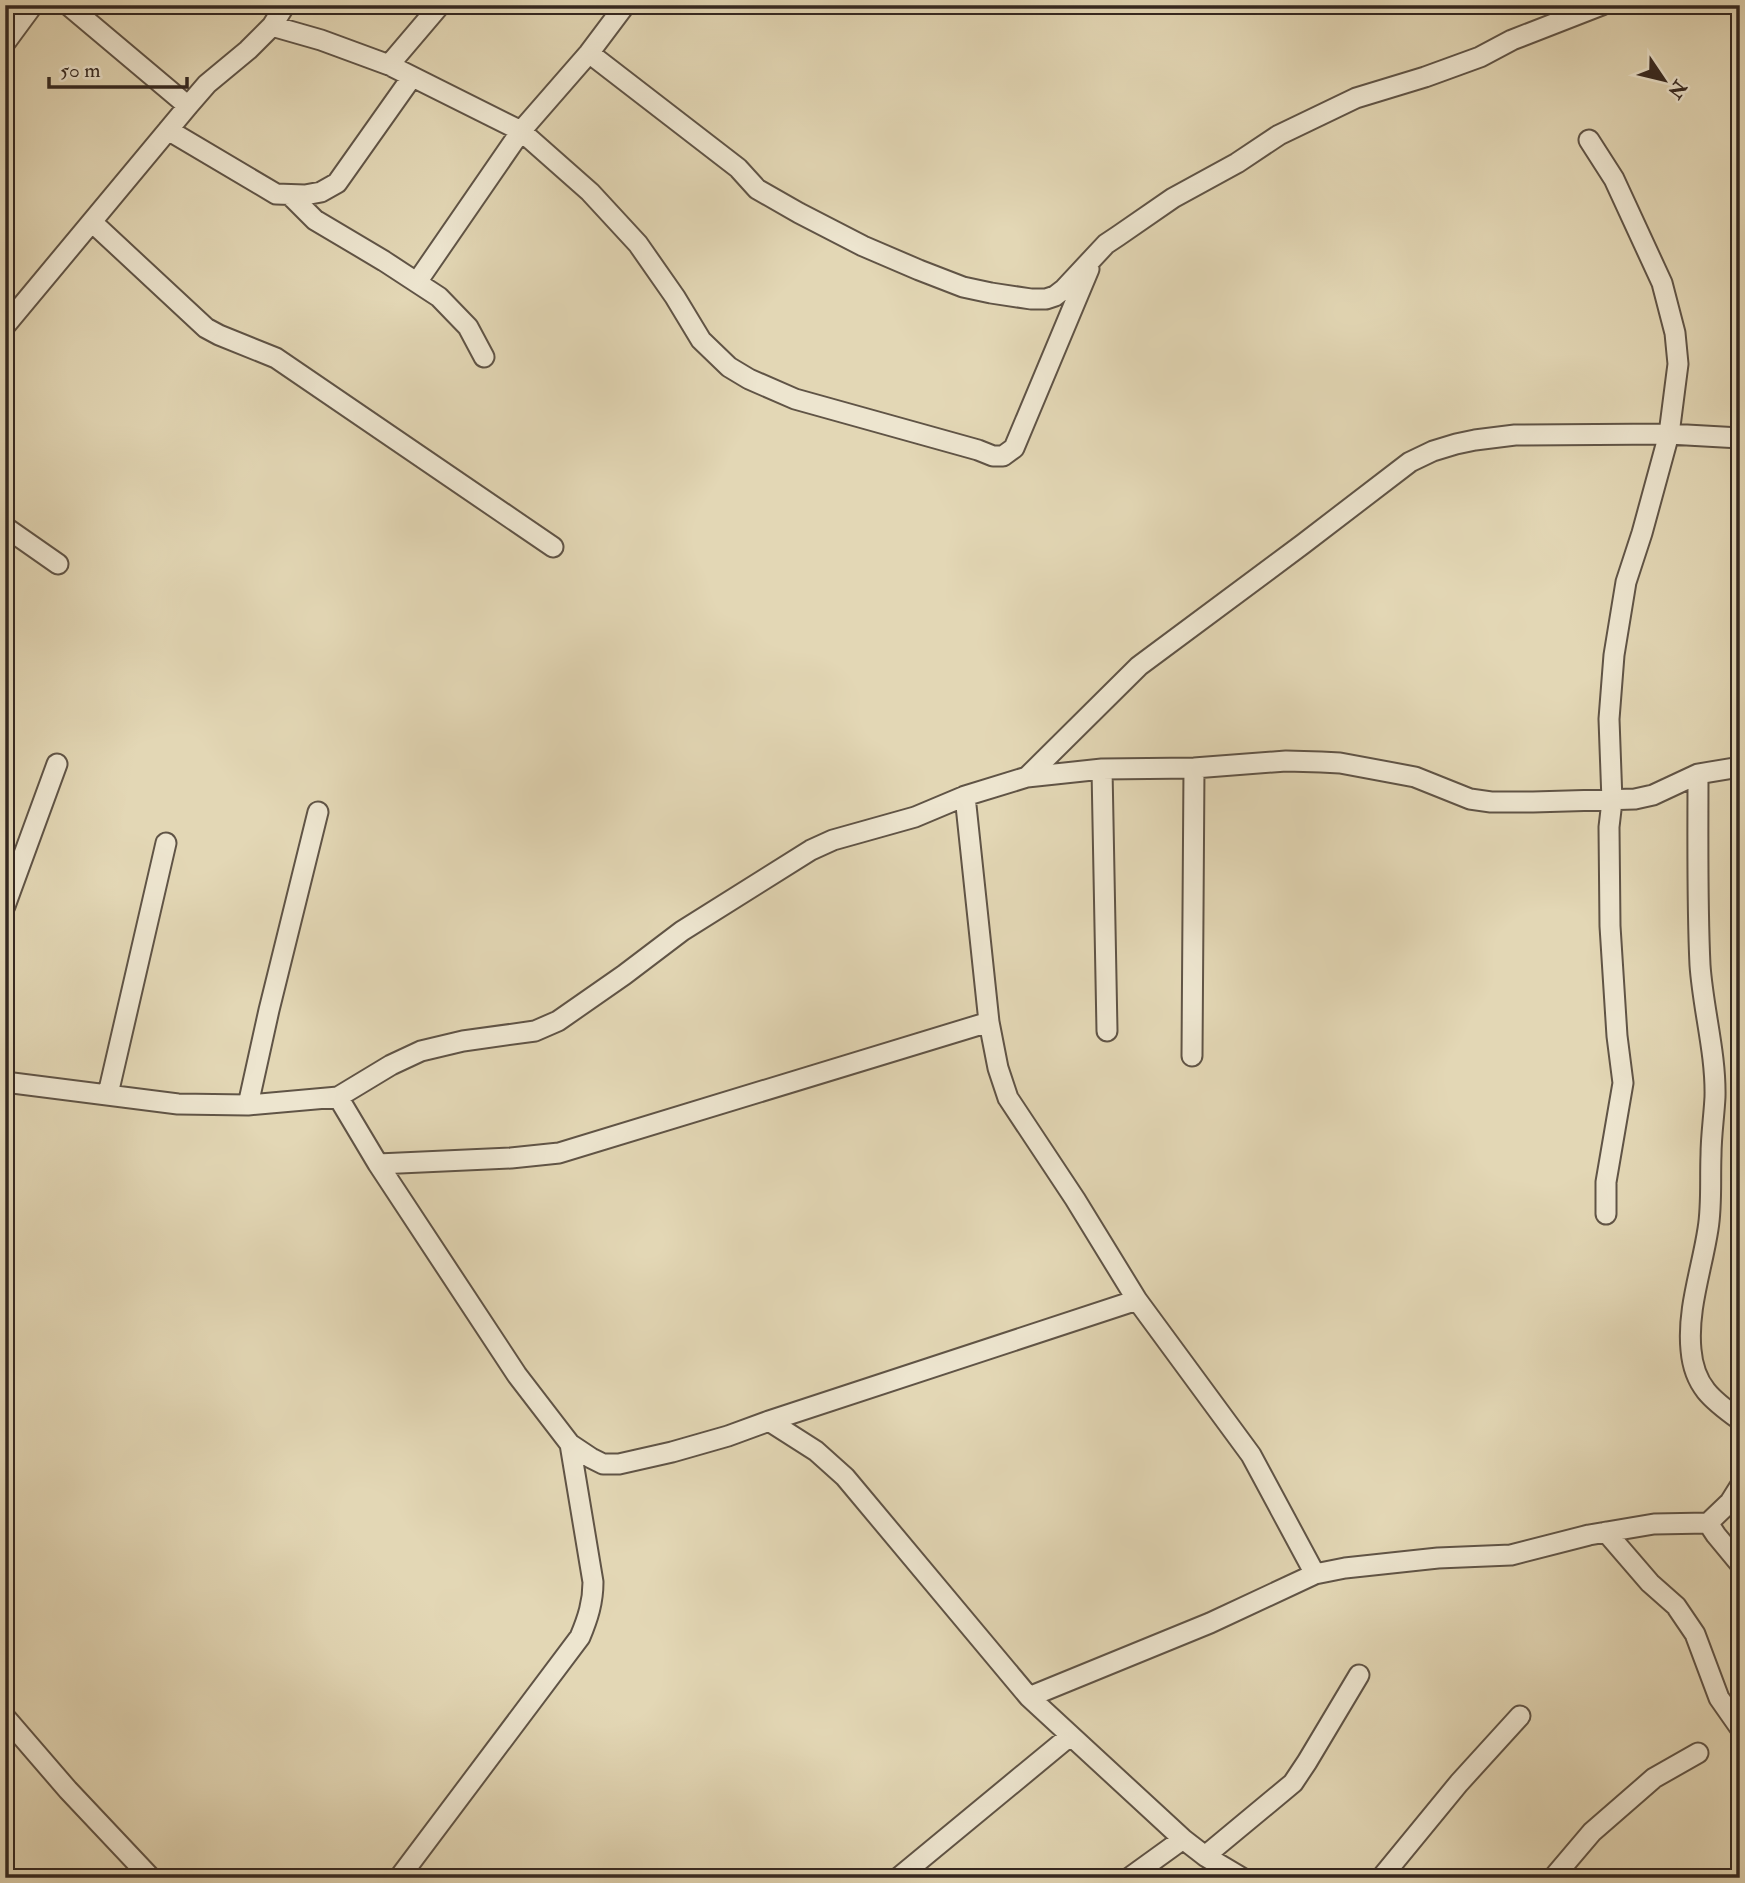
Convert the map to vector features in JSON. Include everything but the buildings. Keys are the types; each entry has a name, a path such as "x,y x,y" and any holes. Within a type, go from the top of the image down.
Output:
{"street":[{"path":"5,43 33,5"},
{"path":"68,5 188,106"},
{"path":"5,326 207,84 272,26 285,5"},
{"path":"389,65 440,5"},
{"path":"417,282 521,131 589,52 625,5"},
{"path":"589,52 737,168 757,189 863,246 963,287 1031,299 1046,299 1064,289 1106,244 1173,198 1237,163 1294,127 1356,98 1480,57 1512,40 1602,5"},
{"path":"272,26 321,40 389,65 521,131 590,192 638,244 701,340 729,367 749,379 794,399 993,456 1003,456 1014,448 1093,259"},
{"path":"168,130 276,194 305,195 321,192 337,183 412,76"},
{"path":"1589,140 1614,178 1662,283 1675,333 1678,364 1669,434 1626,582 1614,655 1609,719 1612,801 1609,827 1610,926 1617,1036 1623,1083 1606,1182 1606,1214"},
{"path":"289,195 315,220 439,297 468,327 484,357"},
{"path":"92,222 206,328 276,358 554,547"},
{"path":"1027,777 1139,666 1410,462 1444,448 1492,437 1669,434 1740,438"},
{"path":"5,527 58,564"},
{"path":"5,1082 177,1104 248,1105 338,1097 391,1065 421,1051 463,1041 534,1031 558,1021 682,931 811,850 851,834 915,817 965,796 1027,777 1102,769 1194,768 1286,761 1340,763 1415,777 1470,799 1512,802 1612,801 1653,795 1698,775 1740,767"},
{"path":"5,906 57,764"},
{"path":"1192,1056 1194,768"},
{"path":"1102,769 1107,1031"},
{"path":"1698,775 1700,967 1715,1096 1711,1210 1695,1293 1690,1348 1699,1382 1716,1403 1740,1420"},
{"path":"965,796 989,1022 998,1068 1008,1098 1075,1199 1137,1300 1251,1455 1315,1574"},
{"path":"248,1105 318,812"},
{"path":"108,1094 166,843"},
{"path":"378,1164 559,1153 989,1022"},
{"path":"338,1097 378,1164 517,1375 570,1444 603,1464 619,1464 684,1449 1137,1300"},
{"path":"769,1421 816,1451 845,1477 1029,1697 1183,1839 1242,1878"},
{"path":"399,1878 580,1637 588,1618 593,1582 570,1444"},
{"path":"1029,1697 1210,1623 1315,1574 1438,1558 1511,1555 1606,1532 1654,1524 1709,1522 1730,1502 1740,1486"},
{"path":"1709,1522 1740,1564"},
{"path":"1606,1532 1650,1583 1676,1606 1695,1634 1719,1698 1740,1728"},
{"path":"1205,1856 1293,1783 1359,1675"},
{"path":"1381,1878 1459,1783 1520,1716"},
{"path":"5,1717 150,1878"},
{"path":"898,1878 1070,1736"},
{"path":"1553,1878 1592,1832 1643,1787 1698,1753"},
{"path":"1129,1878 1183,1839"}]}
